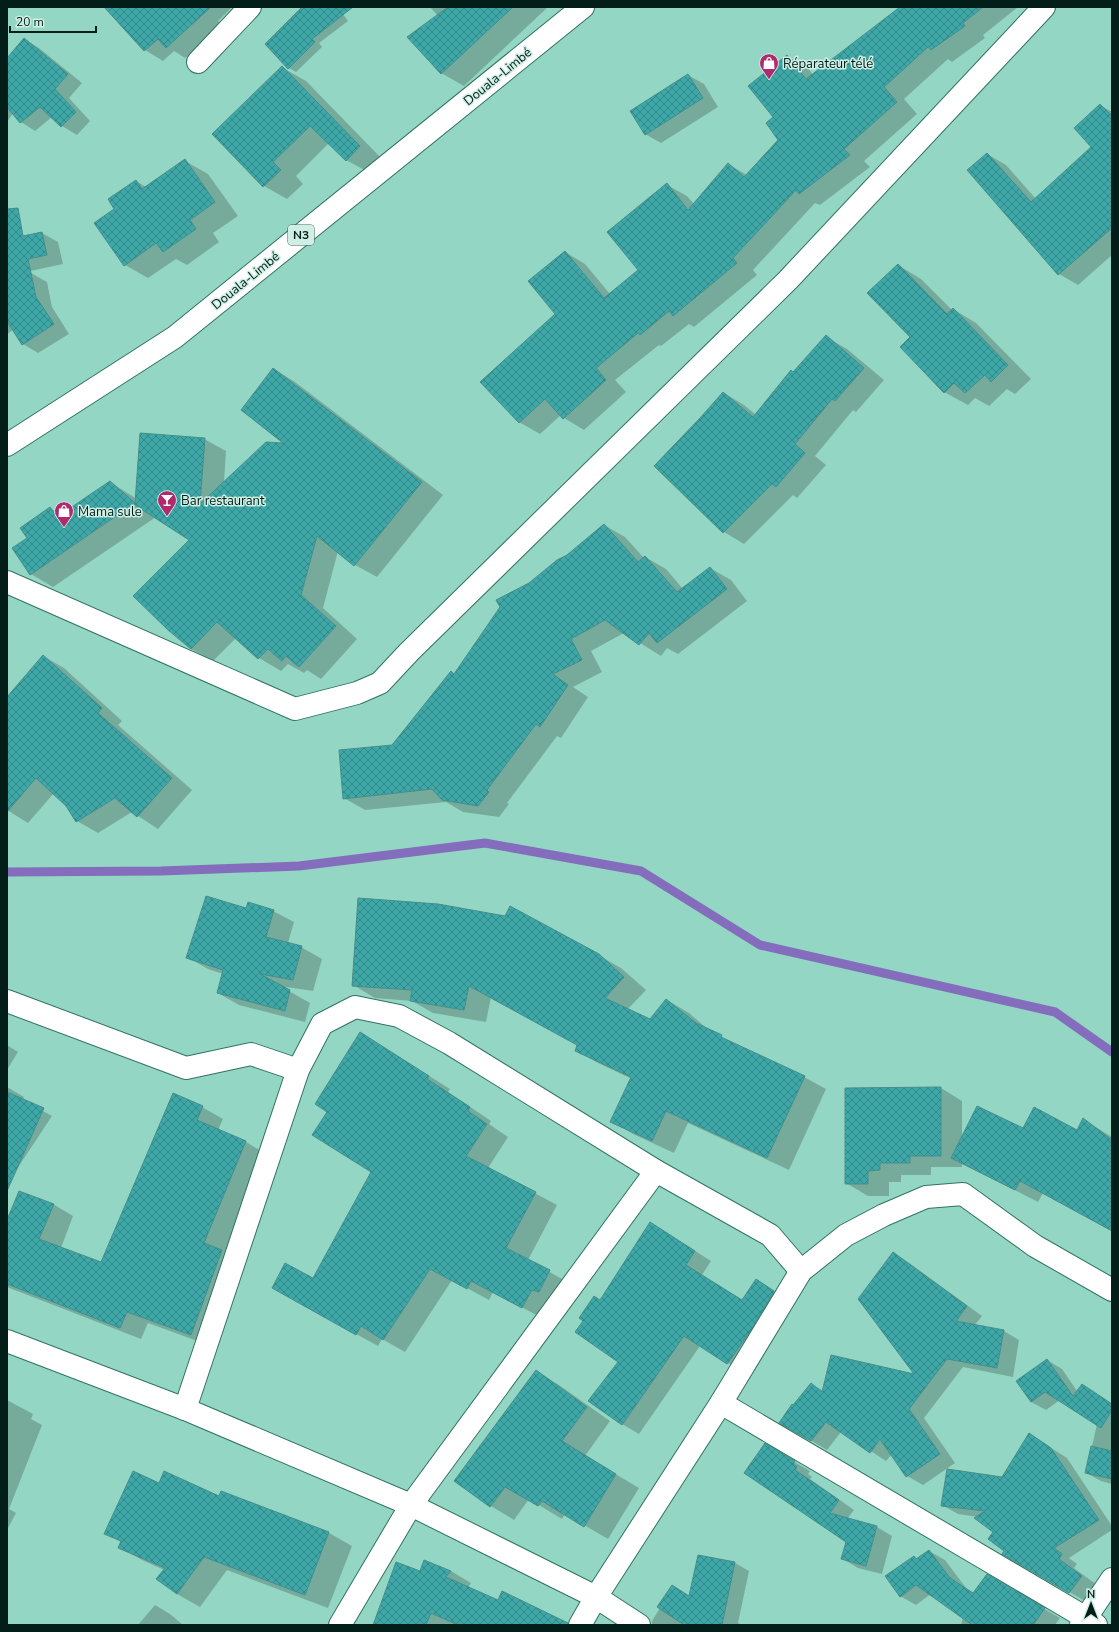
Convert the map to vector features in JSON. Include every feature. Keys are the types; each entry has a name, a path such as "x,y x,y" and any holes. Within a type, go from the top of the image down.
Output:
{"main road":[{"path":"198,62 250,7"},
{"name":"Douala-Limbé","path":"7,445 175,337 583,7"},
{"path":"7,582 295,709 357,693 380,683 409,652 788,280 1044,7"},
{"path":"7,1001 186,1068 251,1054 298,1070"},
{"path":"185,1409 298,1070 322,1024 355,1007 399,1016 449,1043 656,1171 770,1235 801,1271"},
{"path":"340,1625 411,1505 656,1171"},
{"path":"580,1625 596,1597 720,1403 801,1271 846,1235 884,1215 926,1197 963,1194 1035,1246 1112,1290"},
{"path":"7,1341 185,1409 411,1505 596,1597 639,1625"},
{"path":"720,1403 1088,1623 1112,1579"}],"building":[{"path":"104,7 211,7 166,48 158,39 144,51"},
{"path":"302,7 353,7 312,39 315,42 288,69 265,44"},
{"path":"448,7 513,7 441,74 407,37"},
{"path":"900,7 983,7 963,23 965,26 931,50 928,47 884,87 897,102 844,149 850,155 799,194 796,190 733,258 737,263 673,316 669,311 640,335 638,333 596,368 606,380 563,419 545,399 519,423 480,382 555,314 528,281 565,251 604,298 638,270 607,232 667,183 688,210 728,163 744,177 778,140 766,123 773,117 748,86 787,55 806,79"},
{"path":"24,38 68,74 55,89 76,112 61,127 40,107 20,123 7,107 7,58"},
{"path":"282,66 360,146 346,161 310,126 273,162 281,170 263,187 212,134"},
{"path":"688,74 703,98 645,135 630,111"},
{"path":"1100,104 1112,116 1112,228 1058,275 967,170 987,153 1031,202 1091,147 1074,128"},
{"path":"185,159 215,202 190,220 196,229 163,252 156,243 124,266 94,223 114,209 108,199 136,180 142,189"},
{"path":"18,208 23,236 42,232 47,255 28,259 36,297 54,324 22,345 7,321 7,209"},
{"path":"898,264 947,314 953,308 1008,365 991,382 985,375 965,393 954,383 944,393 900,347 910,337 867,293"},
{"path":"826,335 864,368 835,401 832,399 795,444 805,453 776,487 772,484 723,533 654,466 723,392 753,417 791,370 793,372"},
{"path":"273,368 422,482 354,566 317,536 301,595 336,626 299,667 286,656 282,661 268,649 258,659 217,622 191,649 168,630 133,596 189,540 135,505 140,433 205,438 200,504 266,442 283,443 241,410"},
{"path":"110,481 135,503 30,575 12,548 27,538 20,528 50,507 57,517"},
{"path":"604,524 638,562 645,556 677,592 710,567 727,589 657,643 649,633 639,645 605,620 571,639 582,660 553,674 568,685 540,727 536,724 487,790 489,792 478,806 442,800 432,789 343,799 339,750 392,745 451,671 454,674 500,607 496,600 529,583 557,560 567,555"},
{"path":"43,655 102,708 98,713 172,778 137,817 115,798 76,822 66,806 36,778 7,812 7,697"},
{"path":"206,896 246,908 248,902 274,910 266,937 302,946 293,980 260,974 290,990 285,1011 217,993 223,970 186,958"},
{"path":"358,898 438,904 505,916 510,906 599,954 624,977 605,998 650,1019 666,999 696,1023 722,1035 721,1037 805,1076 767,1158 666,1111 652,1141 610,1122 631,1077 575,1051 577,1045 469,986 464,1010 410,1001 412,990 352,986"},
{"path":"360,1032 429,1076 427,1079 470,1107 468,1111 487,1124 466,1156 536,1192 506,1248 550,1270 539,1292 532,1290 522,1308 471,1281 467,1289 430,1269 383,1340 361,1326 356,1335 272,1288 285,1263 313,1278 371,1172 312,1135 327,1112 315,1104"},
{"path":"941,1087 941,1156 910,1156 910,1163 880,1163 880,1170 868,1171 868,1184 845,1184 845,1088"},
{"path":"7,1092 44,1108 7,1191"},
{"path":"173,1093 203,1106 197,1120 246,1141 204,1243 222,1250 191,1335 127,1312 120,1328 7,1284 7,1220 19,1191 54,1204 39,1239 101,1262"},
{"path":"977,1106 1023,1128 1034,1107 1077,1130 1083,1118 1112,1140 1112,1231 1020,1181 1015,1190 951,1158"},
{"path":"650,1222 695,1251 686,1265 742,1300 756,1279 774,1291 751,1330 727,1364 684,1336 622,1425 588,1401 618,1362 575,1332 583,1321 579,1318 594,1296 600,1300"},
{"path":"893,1252 967,1306 956,1321 1004,1330 997,1368 947,1359 909,1409 940,1454 906,1477 880,1439 870,1453 826,1422 811,1441 779,1423 792,1404 793,1405 811,1383 822,1392 831,1355 914,1374 858,1299"},
{"path":"1047,1359 1073,1396 1082,1384 1112,1404 1112,1410 1101,1428 1045,1392 1031,1402 1016,1381"},
{"path":"536,1370 587,1407 562,1441 616,1474 584,1527 542,1501 538,1506 505,1487 490,1507 454,1481"},
{"path":"1029,1433 1051,1448 1099,1520 1054,1548 1062,1554 1059,1559 1082,1576 1069,1593 1002,1554 1004,1551 988,1539 993,1532 974,1518 985,1511 941,1506 947,1469 1002,1477"},
{"path":"765,1443 795,1461 793,1464 797,1467 795,1470 839,1500 830,1513 877,1526 866,1566 841,1559 846,1542 744,1473"},
{"path":"1091,1446 1112,1451 1112,1479 1085,1473"},
{"path":"133,1471 159,1483 164,1471 219,1496 221,1491 329,1532 305,1595 204,1557 177,1594 156,1579 165,1568 118,1548 121,1541 104,1534"},
{"path":"929,1550 950,1578 973,1593 987,1574 1045,1608 1033,1625 972,1625 916,1585 900,1597 885,1576 914,1556 916,1559"},
{"path":"698,1555 735,1562 722,1625 684,1625 657,1607 672,1585 689,1596"},
{"path":"424,1560 451,1571 446,1577 498,1600 502,1591 568,1623 568,1625 458,1625 431,1613 426,1625 373,1625 396,1562 420,1571"}],"waterway":[{"path":"7,872 161,871 299,866 485,843 641,871 760,945 1055,1012 1112,1052"}],"place":[{"name":"Réparateur télé","path":"769,80"},
{"name":"Bar restaurant","path":"167,517"},
{"name":"Mama sule","path":"64,528"}]}
